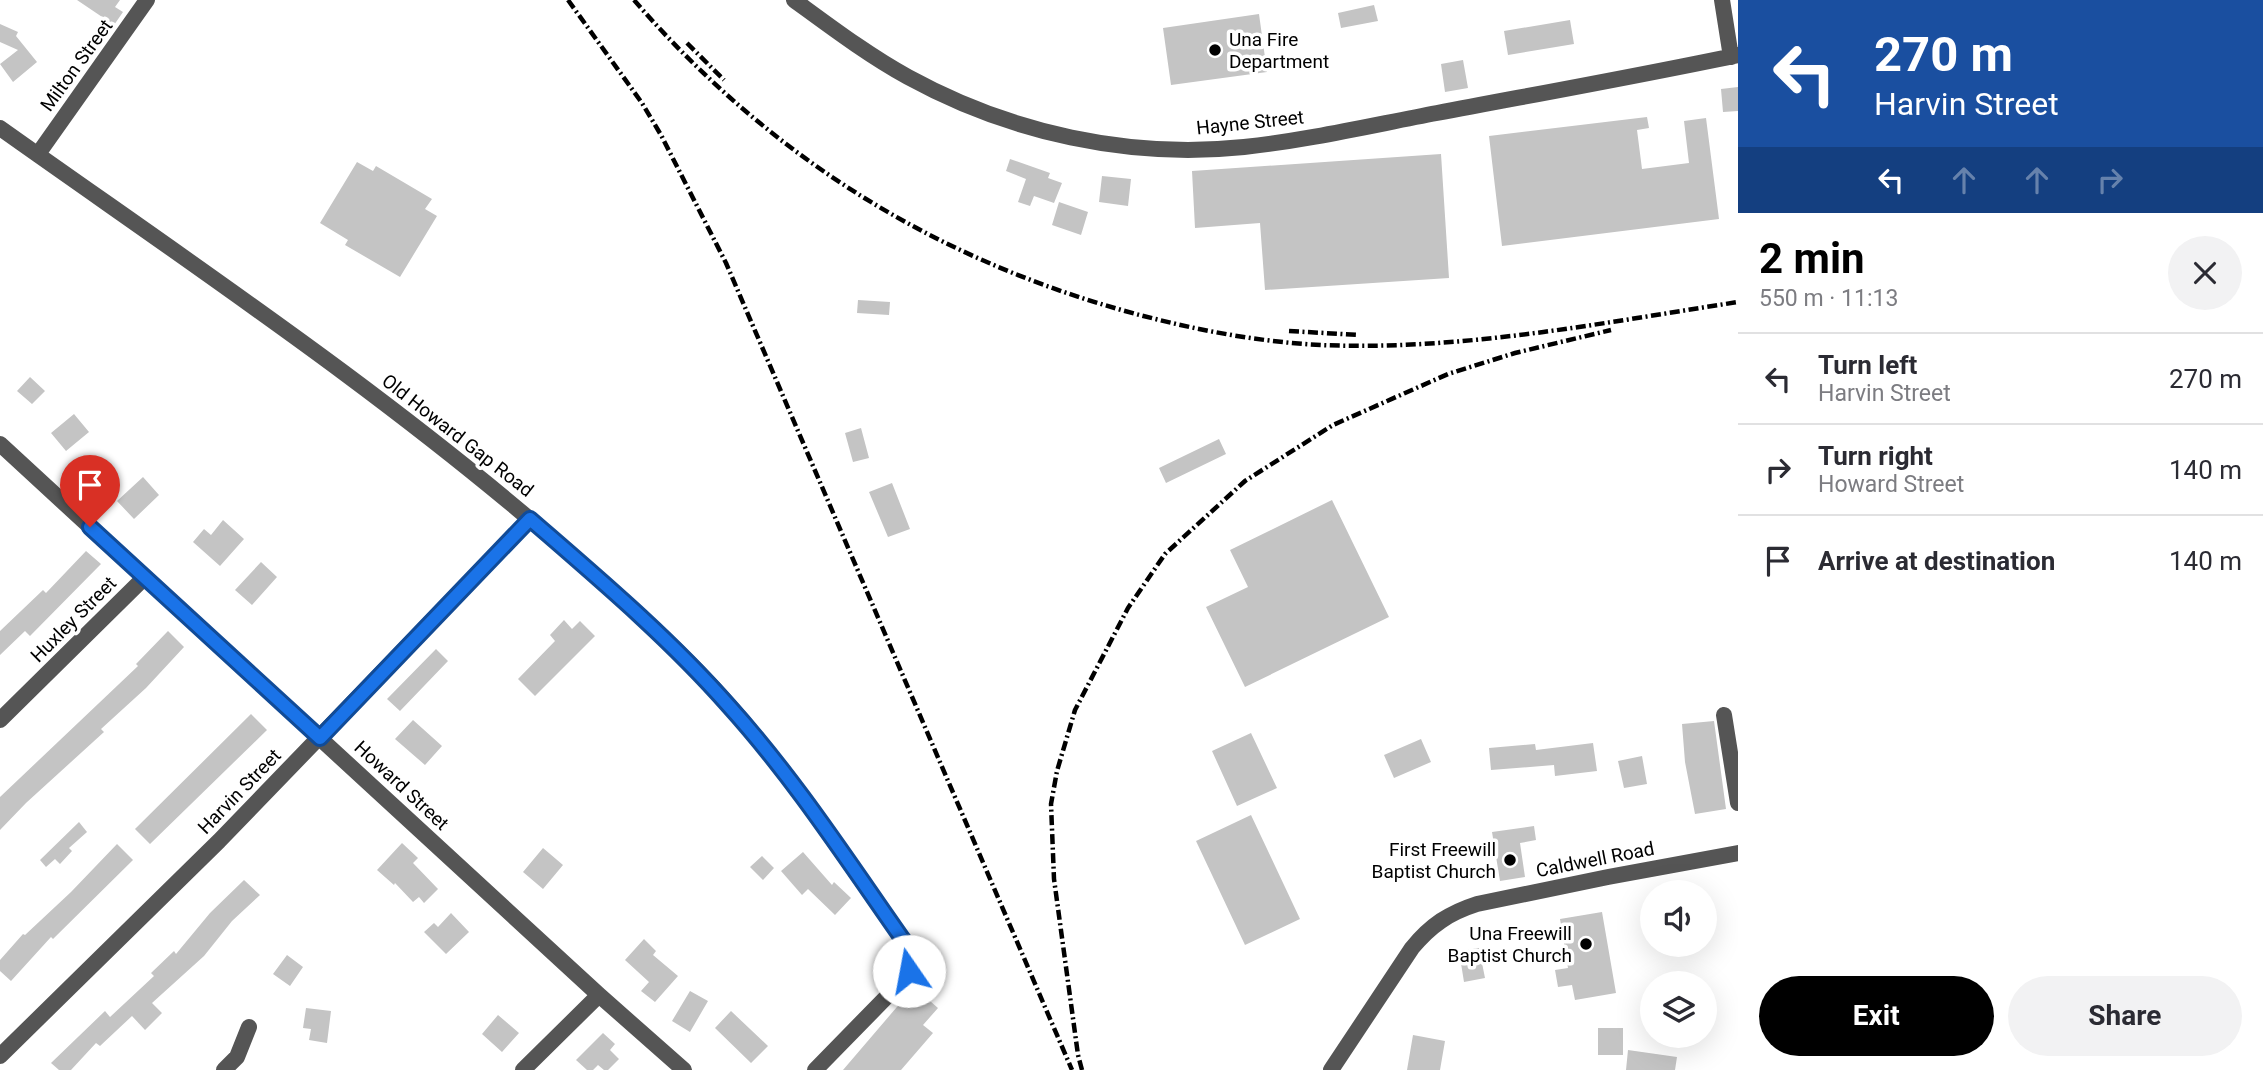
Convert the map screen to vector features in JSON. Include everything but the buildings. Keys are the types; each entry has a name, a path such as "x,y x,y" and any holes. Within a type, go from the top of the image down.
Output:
{"street":[{"name":"Milton Street","path":"37,154 147,0"},
{"name":"Hayne Street","path":"794,0 880,60 965,104 1019,124 1079,139 1134,147 1189,149 1258,145 1734,56"},
{"path":"1722,0 1734,56"},
{"name":"Old Howard Gap Road","path":"0,128 271,318 384,402 530,519 688,661 729,705 808,803 909,950 911,964 906,977 815,1070"},
{"name":"Howard Street","path":"0,444 684,1070"},
{"name":"Harvin Street","path":"0,1056 219,841 530,519"},
{"name":"Huxley Street","path":"0,720 145,577"},
{"path":"1724,715 1738,803"},
{"name":"Caldwell Road","path":"1331,1070 1412,948 1425,932 1458,910 1611,876 1738,853"},
{"path":"523,1070 599,995"},
{"path":"224,1070 237,1057 249,1027"}],"railway":[{"path":"568,0 642,103 726,263 1072,1070"},
{"path":"634,0 686,56 742,108 800,154 861,196 925,232 992,264 1062,291 1136,314 1251,338 1321,345 1373,346 1531,334 1738,302"},
{"path":"687,43 724,80"},
{"path":"1082,1070 1054,879 1051,804 1057,771 1075,710 1128,608 1165,554 1245,481 1333,425 1448,374 1515,353 1611,330"},
{"path":"1289,331 1359,335"}],"place":[{"name":"Una Fire Department","path":"1215,50"},
{"name":"First Freewill Baptist Church","path":"1510,860"},
{"name":"Una Freewill Baptist Church","path":"1586,944"}],"route":[{"path":"90,527 320,738 530,519 688,661 778,763 906,944 911,957 909,971"}]}
